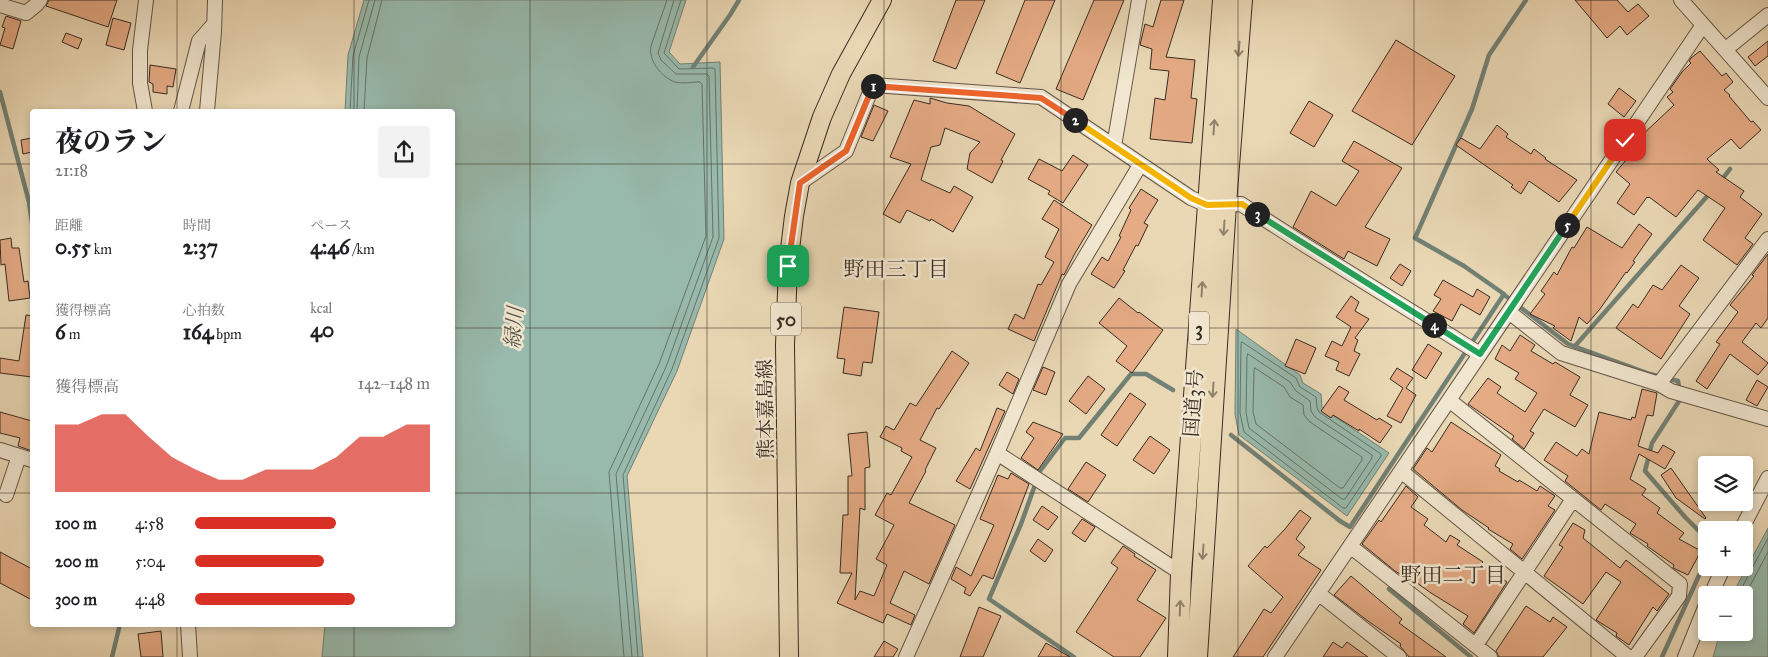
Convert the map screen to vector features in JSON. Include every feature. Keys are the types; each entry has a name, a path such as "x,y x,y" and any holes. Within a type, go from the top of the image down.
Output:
{"highway":[{"name":"国道3号","path":"1197,657 1217,205 1223,0"},
{"name":"国道3号","path":"1178,657 1181,573 1217,205 1242,0"}],"main road":[{"name":"熊本嘉島線","path":"789,657 786,345 788,266 800,183 822,117 837,83 882,0"}],"street":[{"path":"5,6 26,12 40,0"},
{"path":"145,109 140,83 140,50 146,0"},
{"path":"207,109 215,0"},
{"path":"1114,146 1139,0"},
{"path":"1682,0 1768,98"},
{"path":"1726,49 1768,15"},
{"path":"181,109 199,41 214,24"},
{"path":"1275,657 1703,25"},
{"path":"800,183 846,151 873,85 1041,98 1191,198 1217,205 1242,204 1480,354"},
{"path":"906,657 997,453 1069,284 1140,165"},
{"path":"1659,384 1768,239"},
{"path":"1508,312 1560,353 1659,384 1671,391 1768,419"},
{"path":"1449,400 1680,584 1679,596 1635,657"},
{"path":"0,450 26,458 6,495"},
{"path":"997,453 1181,573"},
{"path":"1401,471 1628,657"},
{"path":"1746,521 1768,478"},
{"path":"1476,645 1573,499"},
{"path":"1350,546 1490,657"},
{"path":"1318,593 1397,656"},
{"path":"1685,657 1698,625"},
{"path":"188,627 190,653"},
{"path":"788,634 796,657"}],"water":[{"name":"緑川","path":"364,0 686,0 669,52 680,64 720,62 724,239 677,371 627,476 643,657 322,657 325,627 455,627 455,109 345,109 348,55"},
{"path":"1236,329 1300,375 1303,383 1321,394 1322,408 1389,453 1347,516 1239,435 1235,414"},
{"path":"1768,528 1768,657 1713,657 1718,641 1753,641 1753,586 1737,586 1742,576 1753,576 1753,556"}],"building":[{"path":"49,0 117,0 108,27 46,6"},
{"path":"956,0 985,0 956,69 933,61"},
{"path":"1025,0 1055,0 1020,83 996,73"},
{"path":"1094,0 1124,0 1083,100 1056,89"},
{"path":"1161,0 1184,0 1166,57 1195,60 1191,98 1197,99 1192,143 1150,139 1155,98 1165,100 1169,71 1150,69 1152,49 1140,45 1145,24 1153,27"},
{"path":"1575,0 1617,0 1628,12 1638,4 1649,16 1627,35 1620,26 1607,38"},
{"path":"6,16 21,21 13,49 0,45 5,28 2,27"},
{"path":"113,18 131,23 124,50 106,45"},
{"path":"66,33 82,39 78,49 62,42"},
{"path":"1396,40 1455,76 1412,145 1352,111"},
{"path":"1768,41 1768,56 1755,66 1748,57"},
{"path":"1700,51 1722,76 1726,73 1733,82 1724,90 1751,122 1753,121 1761,130 1740,149 1731,139 1707,159 1719,170 1716,172 1744,191 1740,197 1762,214 1745,238 1753,244 1737,265 1703,240 1725,208 1698,190 1676,217 1649,197 1647,197 1634,215 1617,203 1630,184 1616,172 1641,142 1638,139 1674,105 1667,97 1673,92 1670,89 1691,63 1689,61 1691,58"},
{"path":"150,65 176,69 173,87 167,86 167,94 153,92 153,84 149,82"},
{"path":"1619,88 1636,101 1624,117 1608,104"},
{"path":"930,98 969,106 1015,134 1001,160 1003,161 992,183 967,169 970,153 980,142 945,128 940,145 931,147 921,180 950,193 954,186 973,197 953,232 931,219 930,221 907,210 900,223 883,214 911,164 890,157 914,100 930,104"},
{"path":"1309,101 1333,115 1314,147 1290,133"},
{"path":"874,105 888,111 873,141 861,137"},
{"path":"1497,125 1508,134 1506,137 1531,154 1534,149 1545,159 1577,180 1559,202 1529,181 1521,194 1511,187 1513,185 1456,145 1461,138 1480,149"},
{"path":"30,138 30,152 23,154 21,140"},
{"path":"1354,141 1402,168 1365,227 1390,239 1377,266 1348,251 1344,259 1293,227 1311,191 1336,206 1359,171 1342,161"},
{"path":"1073,155 1088,165 1063,203 1048,194 1050,191 1028,179 1039,159 1062,171"},
{"path":"1141,189 1158,200 1144,223 1148,225 1138,246 1136,245 1123,270 1125,271 1114,288 1091,274 1102,257 1108,261 1121,237 1119,236 1131,210 1129,208"},
{"path":"1054,200 1092,225 1064,275 1062,274 1034,341 1008,329 1015,314 1024,319 1038,284 1041,285 1054,262 1045,257 1059,229 1042,219"},
{"path":"1639,224 1652,234 1633,261 1635,262 1587,324 1579,317 1571,341 1553,328 1555,326 1530,314 1545,294 1541,291 1554,272 1557,275 1572,247 1574,248 1587,227 1622,248"},
{"path":"11,238 12,248 19,248 24,282 28,281 30,298 9,301 5,264 1,265 0,240"},
{"path":"1768,254 1768,318 1761,328 1756,323 1742,342 1768,363 1758,375 1730,354 1707,389 1696,381 1720,344 1716,342 1738,312 1730,305 1754,276 1752,275"},
{"path":"1400,264 1411,271 1402,286 1390,278"},
{"path":"1681,265 1699,278 1679,306 1690,314 1661,359 1616,328 1633,304 1638,308 1653,285 1662,290"},
{"path":"1443,280 1473,297 1477,289 1490,297 1480,315 1461,304 1452,321 1433,311 1441,299 1434,295"},
{"path":"1351,296 1359,302 1355,311 1369,319 1355,338 1358,340 1354,351 1360,354 1349,376 1336,370 1339,362 1325,356 1332,341 1342,346 1351,327 1336,317"},
{"path":"1119,298 1163,330 1132,373 1116,361 1127,346 1099,323"},
{"path":"844,307 879,312 872,363 863,362 861,376 843,373 845,359 837,358"},
{"path":"26,315 30,316 30,377 0,373 0,358 19,361"},
{"path":"1520,335 1535,345 1531,351 1553,364 1555,362 1580,377 1570,395 1588,405 1575,427 1544,409 1530,431 1534,433 1524,449 1512,439 1514,436 1468,404 1488,378 1501,387 1497,393 1525,412 1537,393 1515,379 1519,373 1495,359 1502,345 1510,351"},
{"path":"1296,339 1316,348 1305,374 1285,366"},
{"path":"1428,344 1442,353 1426,379 1412,370"},
{"path":"952,351 969,363 939,409 937,408 920,440 936,448 909,503 955,525 929,584 904,571 890,603 915,615 911,625 887,614 883,623 837,603 852,573 840,573 843,515 848,515 848,476 852,476 848,434 867,432 870,467 865,468 865,510 860,508 855,600 860,591 874,596 887,565 876,559 894,525 875,515 887,493 891,495 912,457 901,451 902,448 880,437 886,426 894,430 910,403 916,406"},
{"path":"1043,367 1055,372 1046,395 1033,390"},
{"path":"1397,368 1413,378 1406,388 1416,395 1401,423 1387,416 1403,388 1390,379"},
{"path":"1007,372 1019,379 1013,394 999,385"},
{"path":"1088,376 1105,389 1086,414 1069,401"},
{"path":"1757,380 1768,387 1757,406 1746,400"},
{"path":"1339,386 1349,392 1344,400 1377,420 1379,418 1392,426 1380,443 1359,429 1359,431 1333,415 1331,418 1321,411"},
{"path":"1642,389 1657,393 1653,416 1647,415 1638,446 1658,453 1663,445 1675,452 1665,469 1639,454 1630,479 1646,489 1642,495 1660,508 1657,513 1684,533 1679,539 1698,549 1698,557 1688,575 1673,568 1674,565 1647,546 1648,544 1630,533 1636,524 1605,504 1601,510 1565,481 1568,476 1544,460 1556,442 1577,456 1582,449 1589,454 1599,412 1631,420 1632,417 1635,418"},
{"path":"1130,393 1146,404 1117,446 1101,435"},
{"path":"997,408 1005,411 970,489 956,481 976,448 980,451"},
{"path":"0,412 30,420 30,450 18,446 20,438 0,433"},
{"path":"1033,422 1063,434 1038,470 1021,458 1034,438 1026,432"},
{"path":"1451,422 1501,455 1495,466 1500,469 1499,471 1537,491 1540,486 1555,496 1548,506 1555,510 1522,559 1510,549 1513,544 1462,510 1413,469 1427,448 1432,452"},
{"path":"1150,436 1170,450 1154,474 1133,460"},
{"path":"1086,462 1106,475 1088,502 1068,489"},
{"path":"1671,468 1698,507 1698,511 1701,511 1706,518 1676,498 1661,475"},
{"path":"1011,473 1029,484 993,579 983,575 970,596 964,593 966,588 951,579 956,567 971,576 994,525 980,519 998,475 1008,479"},
{"path":"1406,486 1418,497 1411,507 1428,519 1424,525 1446,542 1450,535 1460,541 1457,545 1483,562 1481,564 1507,582 1474,633 1463,624 1468,616 1406,575 1405,577 1395,571 1362,544 1379,520 1381,522"},
{"path":"1042,506 1058,517 1048,530 1033,520"},
{"path":"1300,510 1311,518 1296,539 1305,547 1298,555 1321,570 1263,657 1233,657 1264,609 1271,613 1283,597 1248,566 1265,546 1267,548 1285,529"},
{"path":"1082,519 1095,527 1085,542 1072,533"},
{"path":"1573,523 1585,530 1583,538 1620,568 1626,560 1669,594 1657,611 1653,607 1629,645 1616,636 1617,633 1596,620 1621,582 1606,572 1583,604 1544,576 1563,547 1559,545"},
{"path":"1038,539 1053,550 1045,562 1030,551"},
{"path":"1123,546 1135,554 1134,556 1156,570 1137,600 1166,618 1140,657 1114,657 1076,632 1118,568 1111,563"},
{"path":"0,552 30,568 30,599 0,583"},
{"path":"1351,576 1402,619 1399,623 1446,657 1409,657 1400,646 1401,644 1334,595"},
{"path":"1526,606 1550,622 1553,617 1567,627 1543,657 1499,657 1496,651"},
{"path":"979,607 1001,616 983,657 960,657"},
{"path":"161,631 163,657 141,657 138,634"},
{"path":"884,641 898,649 893,657 874,657"},
{"path":"1333,642 1342,648 1347,642 1368,657 1323,657"},
{"path":"1046,643 1070,657 1038,657"}],"waterway":[{"path":"693,67 739,0"},
{"path":"1231,435 1350,527 1504,294 1464,266 1415,238 1472,109 1489,55 1526,0"},
{"path":"0,92 30,209"},
{"path":"1720,182 1730,169"},
{"path":"1575,346 1710,193"},
{"path":"1502,293 1568,344 1650,374 1678,381 1681,398 1652,443 1645,471 1698,530"},
{"path":"1074,657 989,599 1021,524 1040,471 1065,438 1079,438 1131,374 1146,374 1173,390"},
{"path":"1662,657 1699,576"},
{"path":"1389,589 1471,657"},
{"path":"112,657 119,627"}],"district":[{"name":"野田三丁目","path":"896,269"},
{"name":"野田二丁目","path":"1453,575"}],"route":[{"path":"788,266 800,183 846,151 873,85 1041,98 1191,198 1207,205 1242,204 1480,354 1625,140"}]}
